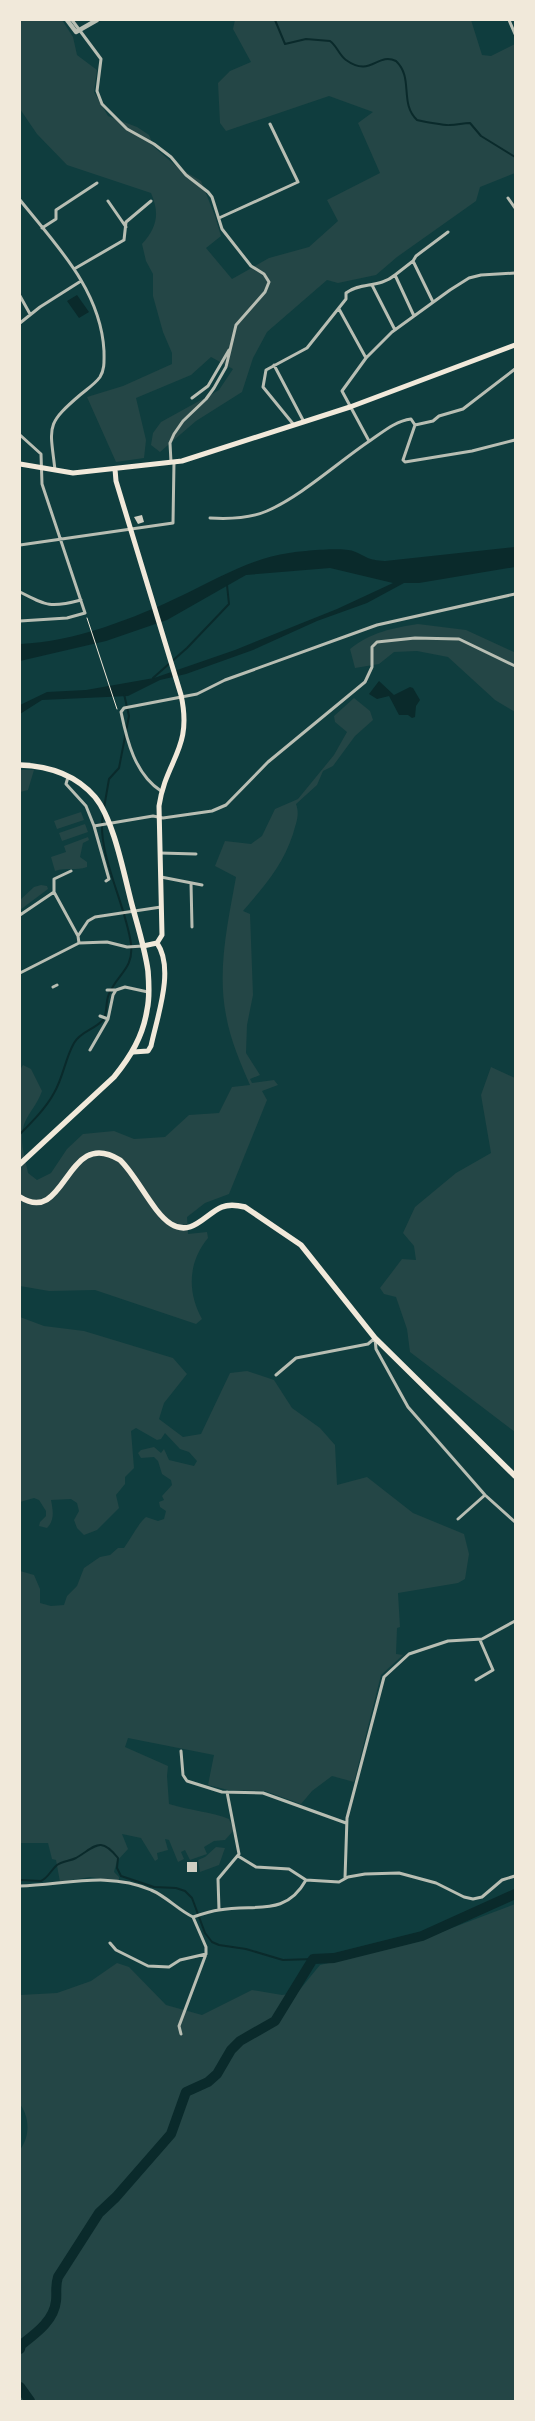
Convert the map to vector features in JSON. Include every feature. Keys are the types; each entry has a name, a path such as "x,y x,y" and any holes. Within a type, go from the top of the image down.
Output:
{"highway":[{"path":"20,765 52,769 68,777 94,796 101,807 113,836 131,911 143,946 149,992 144,1027 133,1052 114,1077 21,1162"},
{"path":"20,1197 31,1202 48,1200 58,1191 74,1165 86,1156 98,1153 114,1156 120,1160 165,1220 178,1227 192,1227 222,1207 236,1205 245,1207 301,1245 375,1338 515,1476"}],"main road":[{"path":"20,464 73,473 172,463 350,407 515,345"},
{"path":"115,469 132,536 181,696 185,721 183,740 161,791 158,817 162,934 157,942 143,946"},
{"path":"133,1052 148,1051 151,1046 165,982 164,956 157,942"}],"street":[{"path":"67,20 73,31 79,32 97,20"},
{"path":"20,545 173,523 170,448 174,434 183,421 206,399 224,372 236,325 266,292 269,282 264,274 251,266 222,229 212,197 208,192 186,175 171,157 154,144 127,129 102,104 96,91 101,59 79,32 72,20"},
{"path":"509,20 515,34"},
{"path":"219,218 298,182 270,124"},
{"path":"42,228 56,219 56,210 97,183"},
{"path":"79,189 82,193"},
{"path":"508,198 515,208"},
{"path":"20,200 74,269 91,298 99,321 103,343 104,368 98,380 61,411 53,422 50,433 56,471"},
{"path":"60,201 63,206"},
{"path":"108,201 126,228"},
{"path":"74,269 124,240 126,222 151,201"},
{"path":"294,426 263,387 266,370 307,348 346,299 346,293 355,286 372,285 388,281 413,261 416,256 448,232"},
{"path":"413,261 433,302"},
{"path":"369,441 342,391 366,358 394,330 469,278 502,272 515,273"},
{"path":"394,275 414,316"},
{"path":"20,323 30,314 81,281"},
{"path":"372,285 394,330"},
{"path":"20,296 30,314"},
{"path":"339,308 366,358"},
{"path":"192,398 208,386 220,368 224,355 230,350"},
{"path":"274,365 304,422"},
{"path":"415,425 434,421 439,416 464,409 515,369"},
{"path":"210,518 266,512 289,499 369,441 404,420 411,419 415,425"},
{"path":"415,425 403,460 405,462 422,461 472,452 515,440"},
{"path":"20,435 41,454 42,484 85,613 66,618 20,621"},
{"path":"20,592 46,605 53,606 81,600"},
{"path":"161,791 151,784 138,766 124,726 121,712 124,708 198,694 225,680 377,625 515,594"},
{"path":"95,826 153,816 212,811 233,800 268,762 365,682 372,667 372,647 377,642 415,638 459,639 515,666"},
{"path":"68,777 66,784 86,806 95,826 109,879 106,880"},
{"path":"160,853 196,854"},
{"path":"188,854 188,859"},
{"path":"71,871 54,879 54,892 78,936 79,943"},
{"path":"160,877 202,884"},
{"path":"191,883 192,927"},
{"path":"20,915 54,892"},
{"path":"78,936 92,918 161,907"},
{"path":"20,973 79,943 107,942 128,948 143,946"},
{"path":"107,990 125,987 149,992"},
{"path":"90,1050 108,1019 112,995 115,990"},
{"path":"100,1016 108,1019"},
{"path":"276,1375 296,1358 368,1344 375,1338"},
{"path":"375,1338 376,1349 408,1407 485,1495 515,1522"},
{"path":"458,1519 485,1495"},
{"path":"344,1878 346,1823 381,1681 386,1673 409,1654 458,1639 480,1640 515,1621"},
{"path":"476,1680 493,1670 480,1640"},
{"path":"181,1751 184,1778 227,1792 264,1793 346,1823"},
{"path":"219,1910 218,1879 238,1856 237,1839 227,1792"},
{"path":"238,1856 256,1867 289,1869 306,1880 334,1882 366,1874 399,1873 436,1883 464,1897 473,1899 482,1896 502,1880 515,1876"},
{"path":"20,1886 47,1885 89,1879 132,1884 152,1890 194,1917 206,1947 206,1954 179,2026 181,2034"},
{"path":"194,1917 219,1910 276,1906 296,1896 306,1880"},
{"path":"110,1942 116,1950 148,1966 169,1967 180,1960 206,1954"}],"path":[{"path":"85,613 117,709"}],"shaded area":[{"path":"20,20 62,20 73,37 77,55 97,70 94,92 108,116 137,127 149,135 154,147 176,166 201,181 221,236 206,248 232,279 269,258 309,247 338,221 327,200 380,173 358,123 373,112 329,96 226,131 220,123 218,83 230,71 251,62 233,29 235,20 471,20 482,55 491,56 515,44 515,173 480,187 476,201 397,257 376,275 338,283 327,280 267,332 253,358 242,392 196,421 160,452 151,445 153,433 161,422 219,390 233,369 211,357 191,375 136,398 146,440 144,458 116,462 87,397 123,386 172,364 172,353 163,332 153,296 153,274 146,261 142,244 154,226 156,207 151,193 67,165 37,134 20,109"},
{"path":"77,295 89,312 79,318 67,301"},
{"path":"515,547 515,567 419,583 404,583 367,603 317,621 253,650 186,674 160,680 128,696 42,700 20,714 20,705 47,692 86,690 154,678 235,650 337,609 393,583 330,568 246,575 167,620 106,641 20,661 20,644 62,639 125,620 261,559 295,552 340,549 353,551 371,559 385,561"},
{"path":"418,624 466,630 514,652 515,712 495,700 448,657 417,651 394,652 379,664 355,668 350,649 358,643 382,632"},
{"path":"379,681 394,695 410,687 413,688 420,700 416,706 415,717 399,715 389,696 377,699 369,694"},
{"path":"354,698 370,711 373,720 355,736 333,766 323,771 317,785 296,804 298,815 289,846 272,875 243,911 250,914 253,995 247,1025 246,1053 260,1075 250,1079 252,1083 274,1080 278,1085 262,1091 267,1100 229,1194 205,1203 187,1217 188,1234 207,1232 208,1238 201,1247 193,1267 192,1277 194,1298 202,1319 196,1324 95,1290 49,1291 20,1286 20,1070 23,1065 31,1069 42,1091 25,1122 22,1134 28,1173 37,1180 51,1173 67,1149 83,1134 114,1131 134,1139 165,1137 189,1115 219,1113 232,1087 250,1085 230,1033 224,998 223,963 236,877 215,866 225,841 251,844 262,836 275,809 298,799 334,755 347,732 335,722 334,716"},
{"path":"20,770 34,770 28,790 20,792"},
{"path":"81,812 84,820 57,829 54,821"},
{"path":"85,824 88,832 62,841 59,833"},
{"path":"88,837 89,840 83,843 80,857 87,862 87,867 55,871 51,857 66,852 64,846"},
{"path":"47,886 48,889 20,910 20,900 34,887"},
{"path":"491,1067 515,1078 515,1432 410,1352 407,1329 396,1297 384,1294 380,1288 402,1259 416,1260 414,1246 403,1233 415,1207 456,1173 491,1153 481,1095"},
{"path":"20,1317 44,1326 84,1331 173,1358 187,1374 164,1403 159,1419 183,1437 201,1434 230,1373 247,1371 274,1380 292,1408 320,1428 335,1445 337,1485 367,1477 413,1513 464,1534 469,1554 465,1579 458,1583 398,1593 400,1627 397,1628 396,1654 403,1655 381,1675 354,1782 332,1776 312,1791 301,1804 265,1791 228,1790 208,1785 214,1755 128,1738 125,1747 168,1766 169,1804 229,1819 234,1830 225,1840 214,1841 204,1847 207,1854 190,1860 185,1850 181,1852 184,1859 178,1862 169,1840 165,1839 168,1850 157,1853 158,1859 155,1861 141,1838 122,1834 128,1849 117,1861 114,1872 119,1877 119,1882 90,1877 60,1882 56,1860 52,1859 48,1843 20,1843 20,1571 34,1575 40,1589 40,1603 51,1606 64,1605 67,1596 77,1586 84,1568 100,1557 110,1555 118,1548 124,1548 137,1527 146,1517 158,1521 164,1519 166,1511 160,1507 159,1502 164,1500 162,1496 172,1485 171,1480 162,1474 158,1461 154,1457 141,1458 138,1453 141,1450 154,1447 161,1453 164,1449 169,1460 194,1466 197,1461 189,1452 180,1449 165,1433 161,1439 157,1440 136,1428 131,1431 134,1468 125,1477 125,1484 116,1495 119,1508 97,1530 84,1535 77,1528 74,1520 79,1511 77,1503 71,1499 51,1500 53,1511 50,1525 47,1528 39,1526 46,1516 46,1511 39,1500 34,1498 20,1502"},
{"path":"216,1847 225,1848 219,1865 200,1872 198,1860 205,1857"},
{"path":"515,1904 515,2401 20,2401 20,2150 26,2139 28,2127 26,2115 20,2104 20,1995 57,1993 91,1981 117,1963 129,1967 166,2005 202,2015 252,1990 282,1995 297,1993 320,1965 412,1943"}],"building":[{"path":"142,515 144,522 138,524 134,517"},
{"path":"187,1862 197,1862 197,1872 187,1872"}],"waterway":[{"path":"275,20 285,44 306,39 330,41 346,60 355,65 368,66 389,59 396,61 404,75 409,106 417,120 448,125 470,123 481,136 515,157"},
{"path":"153,678 187,648 229,604 227,585"},
{"path":"104,808 109,779 119,768 129,716 124,694"},
{"path":"20,1134 51,1099 74,1043 84,1033 103,1020 112,987 130,960 131,944 128,929 107,861 104,845 103,815"},
{"path":"20,1880 41,1881 57,1865 76,1858 97,1845 102,1845 112,1851 118,1858 117,1868 121,1876 154,1887 176,1888 185,1891 192,1898 205,1933 212,1942 219,1945 246,1949 283,1960 313,1959"},
{"path":"20,2349 21,2345 43,2326 52,2315 56,2301 58,2277 99,2213 116,2197 171,2134 186,2092 208,2082 217,2074 231,2050 240,2041 275,2021 313,1959 334,1958 422,1936 515,1894"},
{"path":"20,2387 30,2401"}]}
